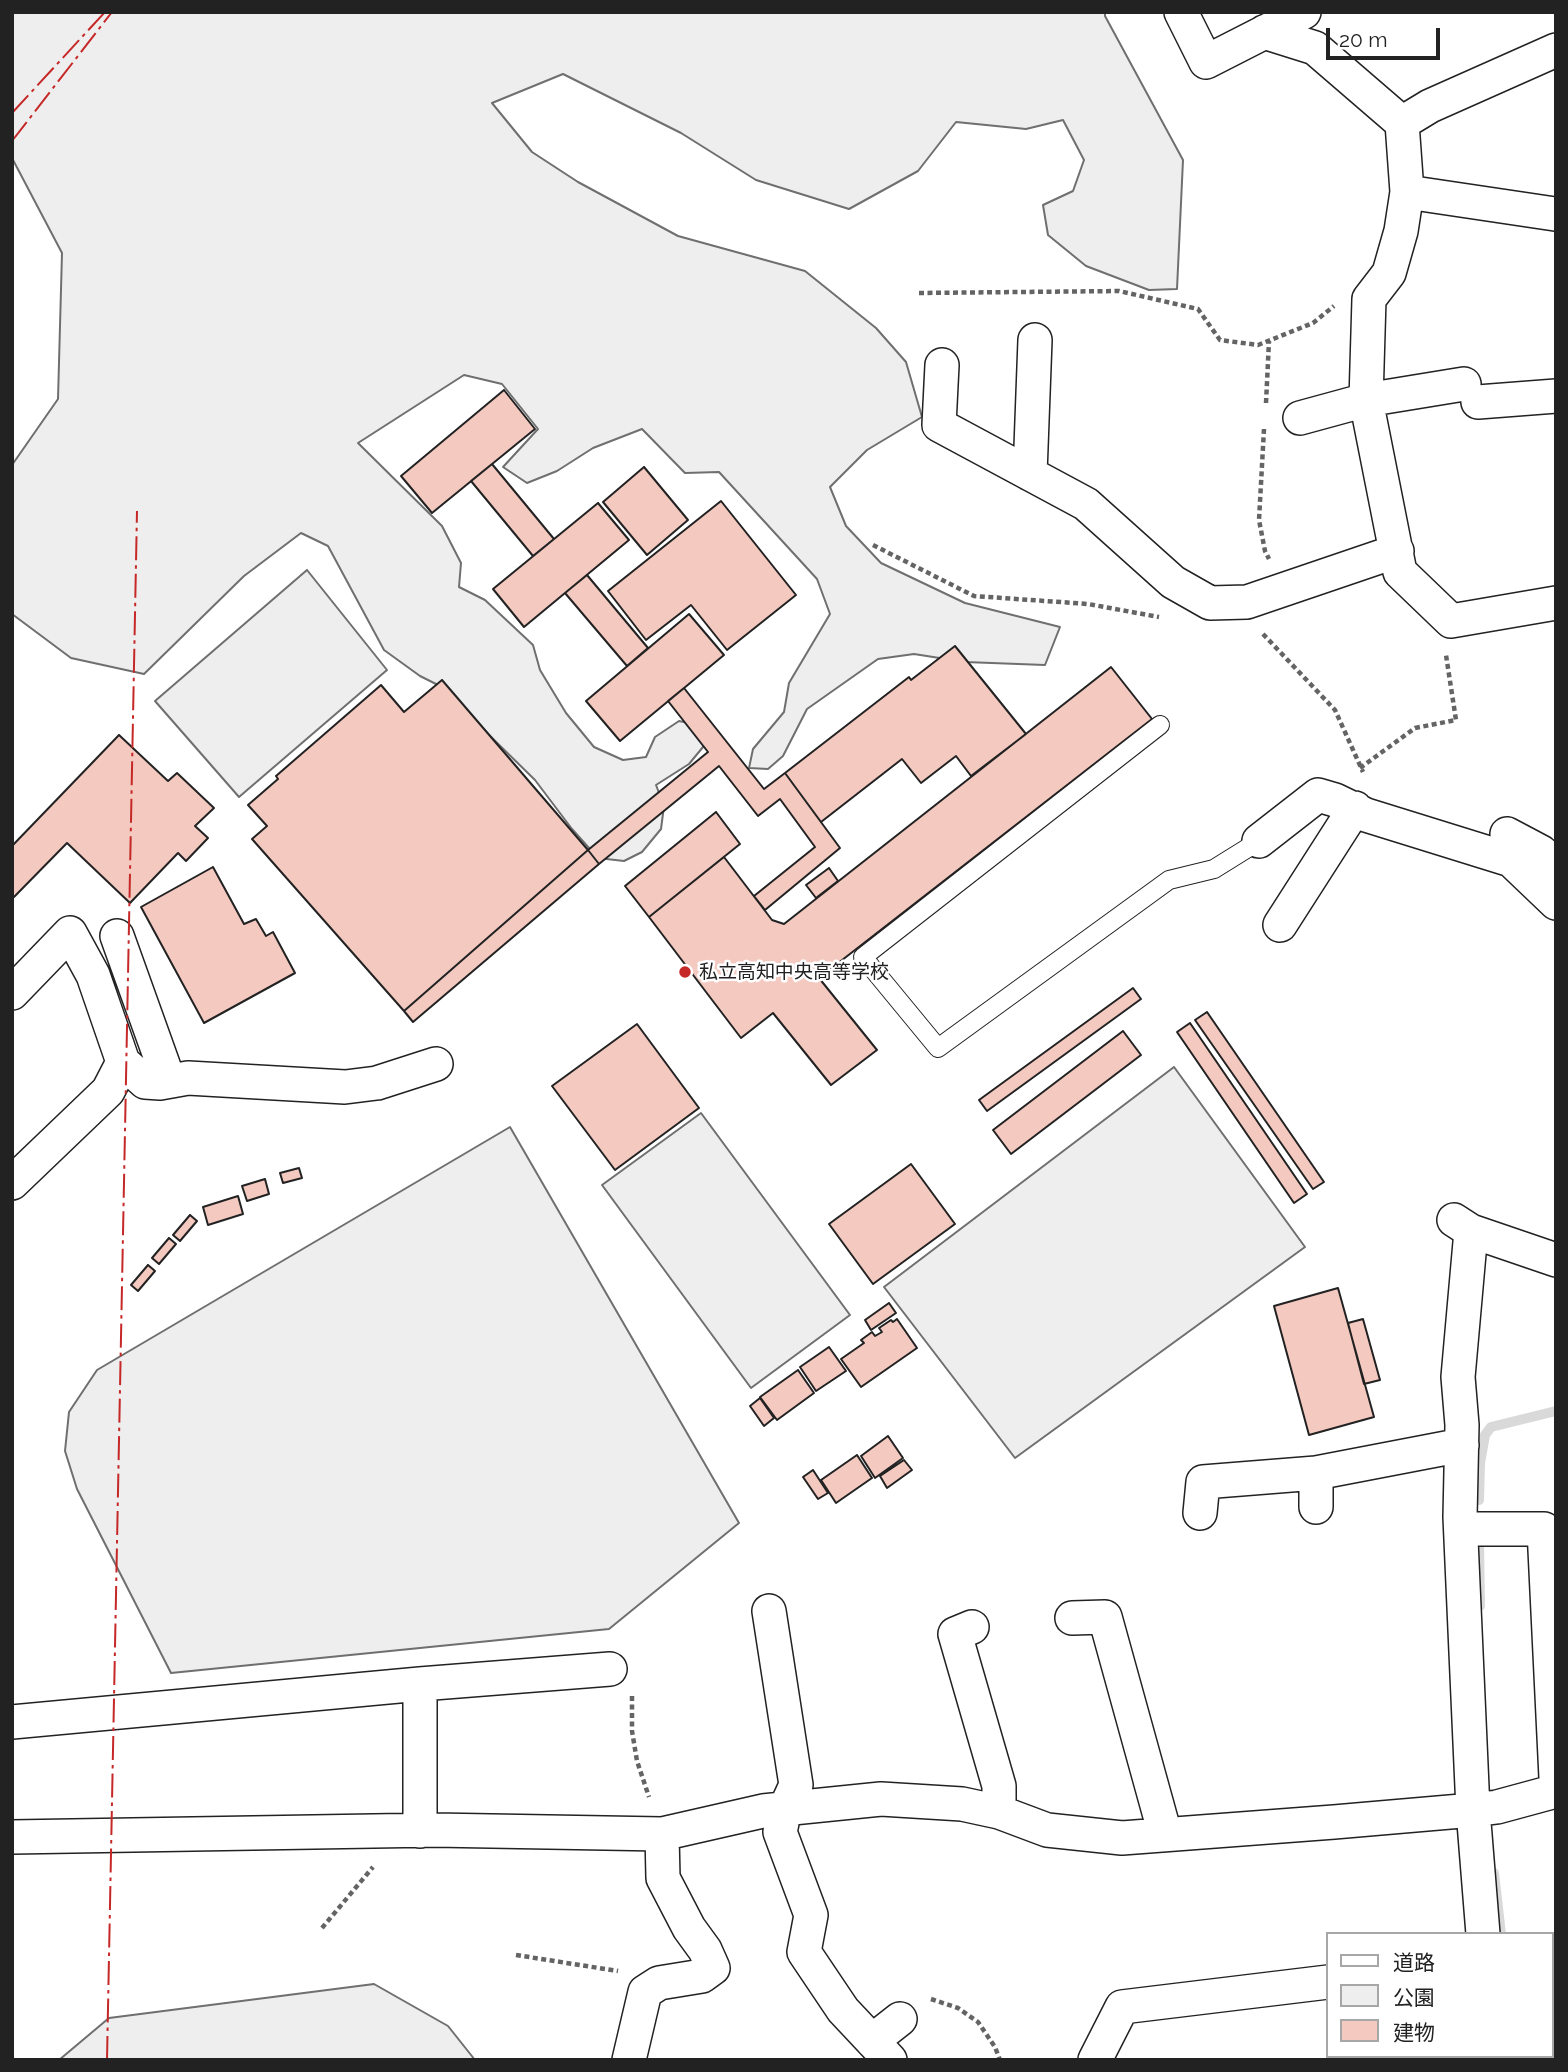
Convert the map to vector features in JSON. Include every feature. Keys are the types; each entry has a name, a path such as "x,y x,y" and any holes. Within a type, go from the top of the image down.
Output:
{"street":[{"path":"1181,12 1206,62 1304,12"},
{"path":"1264,32 1315,48 1402,123 1407,192 1401,231 1389,273 1369,299 1366,400 1400,572 1451,621 1556,603"},
{"path":"1402,123 1430,106 1556,50"},
{"path":"1407,192 1555,214"},
{"path":"1030,474 1035,340"},
{"path":"942,365 939,425 1086,504 1173,582 1210,603 1247,602 1396,551"},
{"path":"1300,418 1366,400 1471,393 1556,396"},
{"path":"1259,841 1318,796 1355,808 1366,815 1511,860 1556,902"},
{"path":"1280,925 1355,808"},
{"path":"1507,834 1541,852 1556,865"},
{"path":"12,993 70,933 93,975 123,1062 145,1082 188,1078 345,1087 377,1083 436,1064"},
{"path":"117,936 169,1081"},
{"path":"12,1183 108,1091 123,1062"},
{"path":"1482,1932 1473,1810 1461,1529 1462,1425 1458,1377 1462,1225 1556,1260"},
{"path":"1200,1513 1203,1482 1316,1473 1462,1445"},
{"path":"1316,1473 1316,1507"},
{"path":"1461,1529 1544,1529 1556,1778"},
{"path":"769,1611 796,1785 785,1809 780,1832 811,1915 804,1952 843,2010 881,2051 900,2019"},
{"path":"1072,1618 1105,1617 1165,1834"},
{"path":"972,1627 955,1634 999,1786 999,1812"},
{"path":"12,1722 610,1669"},
{"path":"406,1831 420,1684"},
{"path":"12,1837 406,1831 662,1834 763,1811 881,1799 962,1804 999,1812 1047,1830 1122,1838 1473,1810 1497,1807 1556,1791"},
{"path":"640,2054 645,1992 659,1983 702,1976 713,1968 663,1878 662,1834"},
{"path":"1095,2060 1122,2007 1326,1982"}],"lane":[{"path":"1160,725 863,957 938,1048 1169,880 1214,869 1259,841"}],"path":[{"path":"919,293 1119,290 1198,309 1220,340 1258,345 1313,323 1348,295 1369,299"},
{"path":"1360,768 1415,728 1456,720 1444,639 1451,621"},
{"path":"1259,630 1335,710 1364,775"},
{"path":"632,1695 632,1731 637,1761 662,1834"},
{"path":"322,1928 406,1831"},
{"path":"516,1955 639,1975 659,1983"}],"green space":[{"path":"12,12 1105,12 1183,160 1177,289 1149,290 1086,266 1048,235 1043,205 1073,191 1084,160 1063,120 1026,129 956,122 918,171 849,209 756,180 681,133 563,74 492,103 532,152 578,182 678,236 805,271 876,328 906,362 922,417 867,450 830,487 846,526 881,563 965,603 1060,627 1045,665 965,662 914,654 878,659 807,709 783,756 768,769 749,768 753,749 784,712 789,683 830,614 817,579 719,472 685,473 642,429 593,448 557,471 527,483 503,467 538,429 502,384 464,375 358,443 442,526 461,563 459,587 485,600 533,645 540,670 566,713 594,747 623,760 646,757 655,737 679,721 703,726 703,747 689,764 656,785 664,806 661,829 642,852 624,861 598,858 535,780 438,685 420,676 384,650 328,546 301,533 244,576 144,674 71,658 12,614 12,465 58,399 62,253 12,158"},
{"path":"307,570 387,670 239,797 155,701"},
{"path":"1174,1067 1305,1247 1015,1458 884,1287"},
{"path":"701,1113 850,1315 751,1388 602,1185"},
{"path":"510,1127 739,1523 609,1629 171,1673 77,1489 65,1451 69,1412 97,1370"},
{"path":"374,1984 448,2026 475,2060 59,2060 109,2018"}],"building":[{"path":"504,390 535,429 432,513 401,476"},
{"path":"492,464 554,539 533,556 471,481"},
{"path":"644,467 688,520 647,555 603,502"},
{"path":"721,501 796,595 727,650 691,605 646,640 608,591"},
{"path":"598,503 629,540 524,627 493,589"},
{"path":"587,575 648,648 627,666 565,593"},
{"path":"689,614 724,655 620,741 586,701"},
{"path":"955,646 1026,734 971,776 956,756 921,783 902,759 821,822 785,773 909,677 911,680"},
{"path":"1111,667 1152,719 819,978 877,1050 831,1085 773,1013 741,1038 649,917 724,857 772,920 784,924"},
{"path":"442,680 588,850 404,1011 252,839 267,826 248,805 278,779 276,776 381,685 404,712"},
{"path":"684,688 764,789 785,773 840,848 765,910 754,896 815,847 780,799 758,816 719,766 599,864 588,850 708,752 668,701"},
{"path":"119,735 168,781 177,773 214,808 195,826 208,838 186,861 178,853 130,903 67,843 14,897 12,846"},
{"path":"716,812 740,844 649,917 625,886"},
{"path":"588,850 599,864 413,1022 404,1011"},
{"path":"213,867 244,924 256,919 266,936 273,932 295,973 204,1023 141,907"},
{"path":"829,868 838,881 816,898 806,885"},
{"path":"1133,988 1141,999 987,1111 979,1100"},
{"path":"1207,1012 1324,1182 1313,1189 1195,1020"},
{"path":"1190,1023 1307,1194 1294,1203 1177,1032"},
{"path":"637,1024 699,1108 615,1170 552,1086"},
{"path":"1123,1031 1141,1055 1011,1154 993,1130"},
{"path":"911,1164 955,1224 873,1284 829,1224"},
{"path":"299,1168 302,1178 283,1183 280,1173"},
{"path":"265,1179 269,1194 247,1201 242,1186"},
{"path":"238,1196 243,1214 208,1225 203,1207"},
{"path":"190,1215 197,1221 180,1241 173,1235"},
{"path":"169,1238 176,1244 159,1264 152,1258"},
{"path":"148,1265 155,1271 138,1291 131,1285"},
{"path":"1338,1288 1374,1417 1309,1435 1274,1306"},
{"path":"889,1303 896,1313 871,1330 865,1320"},
{"path":"897,1319 917,1348 861,1387 841,1359 864,1343 861,1340 872,1332 875,1336 882,1332 879,1328"},
{"path":"1363,1319 1380,1380 1364,1384 1348,1323"},
{"path":"829,1347 846,1371 816,1391 800,1367"},
{"path":"798,1370 814,1393 777,1420 760,1397"},
{"path":"760,1398 774,1418 764,1426 750,1406"},
{"path":"888,1436 903,1458 875,1478 861,1456"},
{"path":"857,1455 872,1478 836,1503 821,1480"},
{"path":"904,1460 912,1470 887,1488 880,1476"},
{"path":"813,1470 828,1493 818,1499 803,1477"}],"waterway":[{"path":"1479,1500 1480,1463 1485,1435 1491,1427 1556,1411"},
{"path":"1479,1542 1480,1606"},
{"path":"1494,1873 1501,1932"}],"power":[{"path":"12,113 105,12"},
{"path":"12,141 112,12"},
{"path":"107,2060 137,511"}],"place":[{"name":"私立高知中央高等学校","path":"685,972"}]}
